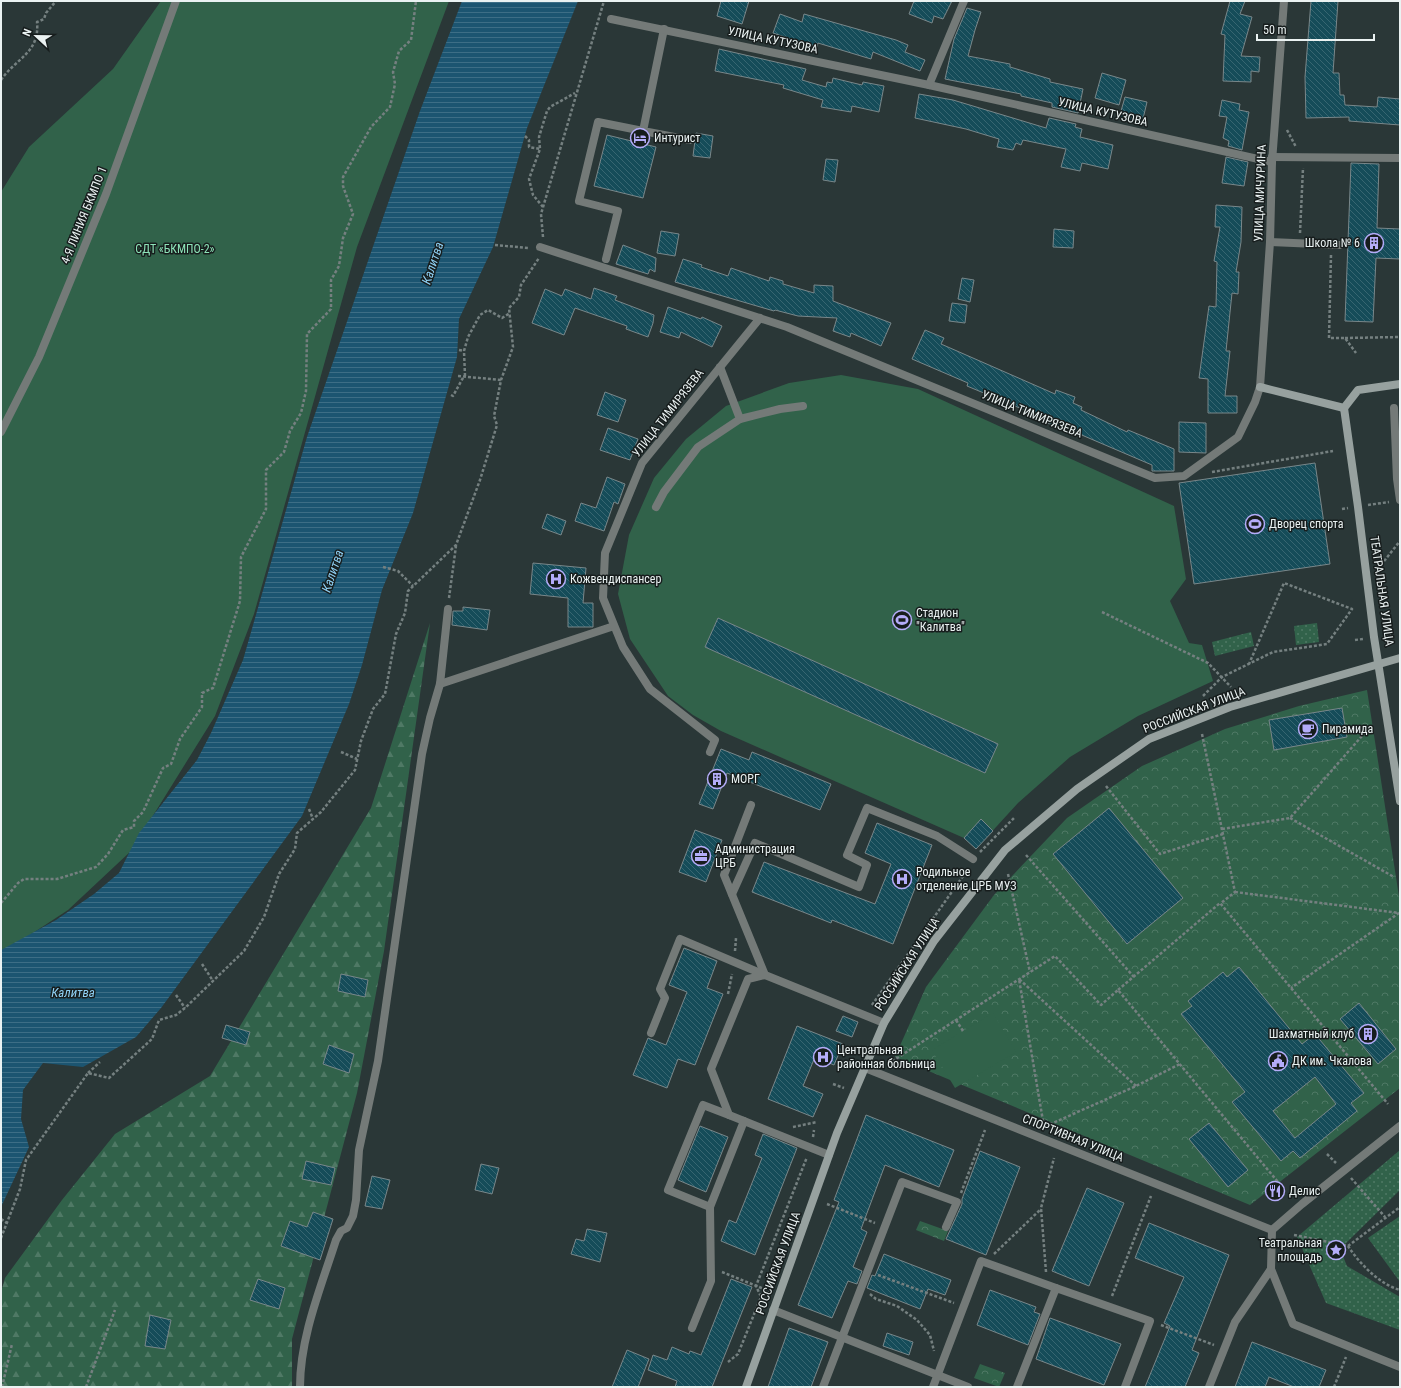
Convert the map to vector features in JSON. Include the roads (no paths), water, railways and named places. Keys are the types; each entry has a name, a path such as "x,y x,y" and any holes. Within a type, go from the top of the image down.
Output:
{"street":[{"name":"4-Я ЛИНИЯ БКМПО 1","path":"1,432 39,357 106,194 176,1"},
{"path":"929,85 964,1"},
{"name":"УЛИЦА МИЧУРИНА","path":"1260,387 1270,242 1272,159 1284,1"},
{"name":"УЛИЦА КУТУЗОВА","path":"612,19 929,85 1272,159 1301,157 1400,158"},
{"path":"643,131 664,29"},
{"path":"606,259 618,211 579,201 598,122 690,140"},
{"path":"1270,242 1336,244"},
{"name":"УЛИЦА ТИМИРЯЗЕВА","path":"542,248 787,327 1155,478 1184,476 1238,437 1255,402 1260,387"},
{"name":"УЛИЦА ТИМИРЯЗЕВА","path":"710,752 715,740 650,689 623,647 603,598 605,554 642,463 760,318"},
{"path":"720,367 740,419"},
{"path":"1260,387 1344,408 1358,390 1400,384"},
{"path":"656,508 664,492 698,447 740,419 780,409 803,406"},
{"name":"ТЕАТРАЛЬНАЯ УЛИЦА","path":"1344,408 1400,801"},
{"path":"1394,408 1397,479 1400,500"},
{"path":"300,1387 300,1363 316,1302 336,1240 341,1231 347,1228 353,1216 356,1200 359,1150 378,1061 422,754 430,718 440,684 448,609"},
{"path":"440,684 614,626"},
{"name":"РОССИЙСКАЯ УЛИЦА","path":"746,1387 829,1155 884,1023 934,941 1005,850 1077,789 1149,739 1230,707 1379,662 1400,658"},
{"path":"751,805 724,875 765,974"},
{"path":"732,894 755,843 859,887 867,864 847,855 867,808 937,836 974,859"},
{"path":"651,1033 665,998 660,989 680,939 884,1023"},
{"path":"729,1115 711,1069 748,979 765,974"},
{"name":"СПОРТИВНАЯ УЛИЦА","path":"865,1068 1272,1230"},
{"path":"710,1207 668,1190 703,1105 829,1155"},
{"path":"692,1328 711,1281 710,1207 744,1121"},
{"path":"1400,1126 1302,1204 1272,1230 1271,1269 1292,1324 1400,1367"},
{"path":"823,1387 902,1182 957,1202 946,1227"},
{"path":"933,1387 981,1261 1150,1321 1125,1387"},
{"path":"1209,1387 1235,1322 1271,1269"},
{"path":"1017,1387 1056,1288"},
{"path":"773,1310 938,1373 968,1387"}],"water":[{"name":"Калитва","path":"462,1 578,1 527,128 493,247 459,319 457,357 413,513 382,590 362,665 349,704 302,816 161,1008 136,1037 83,1067 43,1063 23,1090 21,1119 29,1147 1,1207 1,950 56,920 94,894 119,873 139,833 197,760 211,733 243,660 307,437 420,111"}],"place":[{"name":"Интурист","path":"640,138"},
{"name":"Школа № 6","path":"1374,243"},
{"name":"Дворец спорта","path":"1255,524"},
{"name":"Кожвендиспансер","path":"556,579"},
{"name":"Стадион \"Калитва\"","path":"902,620"},
{"name":"Пирамида","path":"1308,729"},
{"name":"МОРГ","path":"717,779"},
{"name":"Администрация ЦРБ","path":"701,856"},
{"name":"Родильное отделение ЦРБ МУЗ","path":"902,879"},
{"name":"Шахматный клуб","path":"1368,1034"},
{"name":"Центральная районная больница","path":"823,1057"},
{"name":"ДК им. Чкалова","path":"1278,1061"},
{"name":"Делис","path":"1275,1191"},
{"name":"Театральная площадь","path":"1336,1250"}],"park label":[{"name":"СДТ «БКМПО-2»","path":"175,249"}]}
